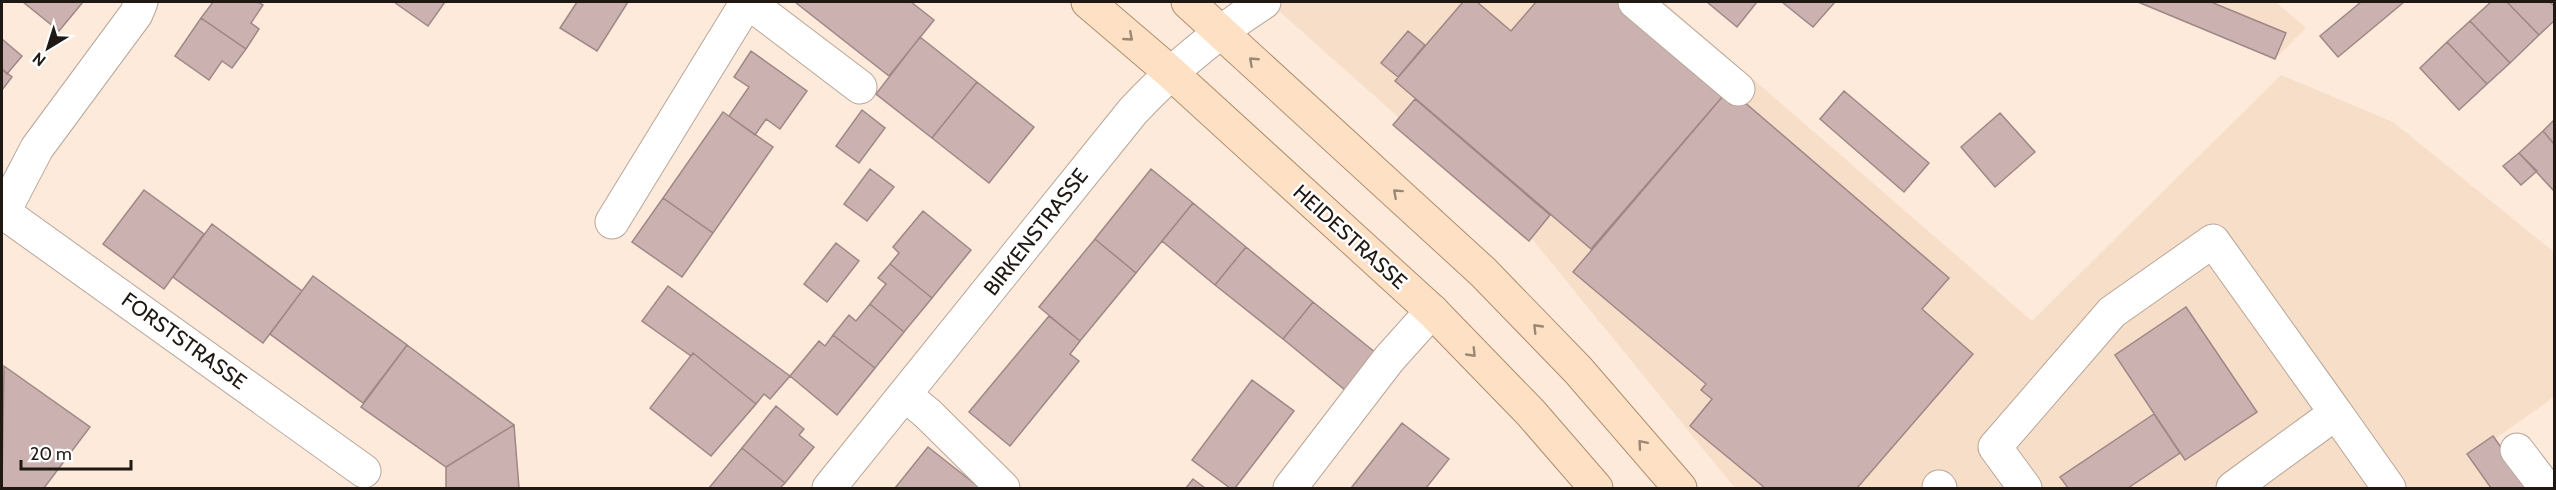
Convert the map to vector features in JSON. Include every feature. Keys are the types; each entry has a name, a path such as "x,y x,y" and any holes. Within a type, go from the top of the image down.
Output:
{"main road":[{"name":"HEIDESTRASSE","path":"1088,2 1170,72 1432,311 1531,413 1596,489"},
{"path":"1188,2 1483,272 1578,370 1680,489"}],"street":[{"name":"FORSTSTRASSE","path":"141,2 136,14 37,148 2,213 364,471"},
{"path":"612,222 748,2 860,87"},
{"name":"BIRKENSTRASSE","path":"829,489 1116,131 1170,72 1220,30 1264,2"},
{"path":"1635,2 1738,89"},
{"path":"2025,489 1995,447 2112,312 2213,241 2389,489"},
{"path":"1300,485 1389,359 1432,311"},
{"path":"905,395 927,413 1003,489"},
{"path":"2233,489 2336,413"},
{"path":"2517,450 2546,489"}],"shaded area":[{"path":"1269,2 1664,2 2032,321 2281,75 2393,122 2554,252 2554,397 2469,457 2490,488 1735,488 1524,229"},
{"path":"2138,2 2276,2 2306,28 2275,59"}],"building":[{"path":"23,2 83,2 59,31"},
{"path":"213,2 258,2 263,5 251,23 259,29 246,49 201,18"},
{"path":"394,2 445,2 428,26"},
{"path":"577,2 628,2 597,51 560,28"},
{"path":"795,2 911,2 934,20 889,76"},
{"path":"1463,2 1477,2 1511,31 1536,2 1627,2 1729,89 1591,249 1395,81"},
{"path":"1707,2 1757,2 1737,27"},
{"path":"1782,2 1835,2 1813,27"},
{"path":"2138,2 2211,2 2286,33 2275,59"},
{"path":"2361,2 2404,2 2338,57 2320,36"},
{"path":"2491,2 2507,2 2539,35 2510,63 2470,21"},
{"path":"2507,2 2550,2 2554,6 2554,21 2539,35"},
{"path":"201,18 246,49 232,68 222,61 209,80 175,56"},
{"path":"2470,21 2510,63 2487,84 2447,42"},
{"path":"1408,31 1425,45 1398,77 1381,63"},
{"path":"920,37 977,82 932,138 876,94"},
{"path":"2,39 22,56 7,74 2,69"},
{"path":"2447,42 2487,84 2459,110 2420,68"},
{"path":"751,51 807,91 780,129 766,119 755,135 729,116 749,87 734,77"},
{"path":"2,69 12,77 2,90"},
{"path":"977,82 1034,127 989,183 932,138"},
{"path":"1729,89 1949,278 1922,309 1973,354 1857,488 1765,488 1690,426 1712,399 1701,390 1706,384 1573,272"},
{"path":"1844,91 1929,163 1904,192 1820,119"},
{"path":"1415,99 1550,215 1529,241 1393,125"},
{"path":"862,110 885,128 859,163 836,146"},
{"path":"723,112 773,147 713,233 663,198"},
{"path":"2000,113 2035,152 1995,187 1961,147"},
{"path":"2554,120 2554,144 2543,131"},
{"path":"2543,131 2554,144 2554,191 2519,153"},
{"path":"2519,153 2537,171 2521,185 2503,166"},
{"path":"870,169 894,187 867,221 844,204"},
{"path":"1151,169 1193,203 1136,273 1095,239"},
{"path":"144,190 204,234 164,289 103,244"},
{"path":"663,198 713,233 682,277 632,242"},
{"path":"1193,203 1246,247 1215,285 1162,241"},
{"path":"923,211 971,250 932,298 890,264 899,253 893,247"},
{"path":"212,224 302,291 263,343 173,277"},
{"path":"1095,239 1136,273 1080,341 1039,307"},
{"path":"836,243 859,261 827,302 804,284"},
{"path":"1246,247 1313,302 1283,339 1215,285"},
{"path":"890,264 932,298 904,332 870,304 886,284 878,278"},
{"path":"313,276 407,345 363,403 270,334"},
{"path":"668,286 790,376 770,399 764,394 756,404 693,353 691,356 642,321"},
{"path":"1313,302 1376,353 1345,390 1283,339"},
{"path":"870,304 904,332 875,368 833,335 849,315 856,321"},
{"path":"2186,307 2257,412 2185,460 2115,355"},
{"path":"1049,316 1080,341 1070,354 1079,361 1010,446 969,412"},
{"path":"833,335 875,368 837,415 790,376 819,341 825,346"},
{"path":"407,345 514,425 446,467 361,407"},
{"path":"693,353 756,404 711,456 650,408"},
{"path":"4,366 90,427 44,488 2,488"},
{"path":"1252,380 1294,411 1235,488 1230,488 1192,460"},
{"path":"776,406 804,429 799,435 814,447 785,483 742,448"},
{"path":"2154,414 2180,453 2128,488 2068,488 2060,477"},
{"path":"1402,423 1449,459 1426,488 1351,488"},
{"path":"514,425 519,488 446,488 446,467"},
{"path":"2493,436 2530,488 2491,488 2467,454"},
{"path":"928,447 980,488 895,488"},
{"path":"742,448 785,483 780,488 709,488"},
{"path":"1193,479 1205,488 1186,488"}]}
